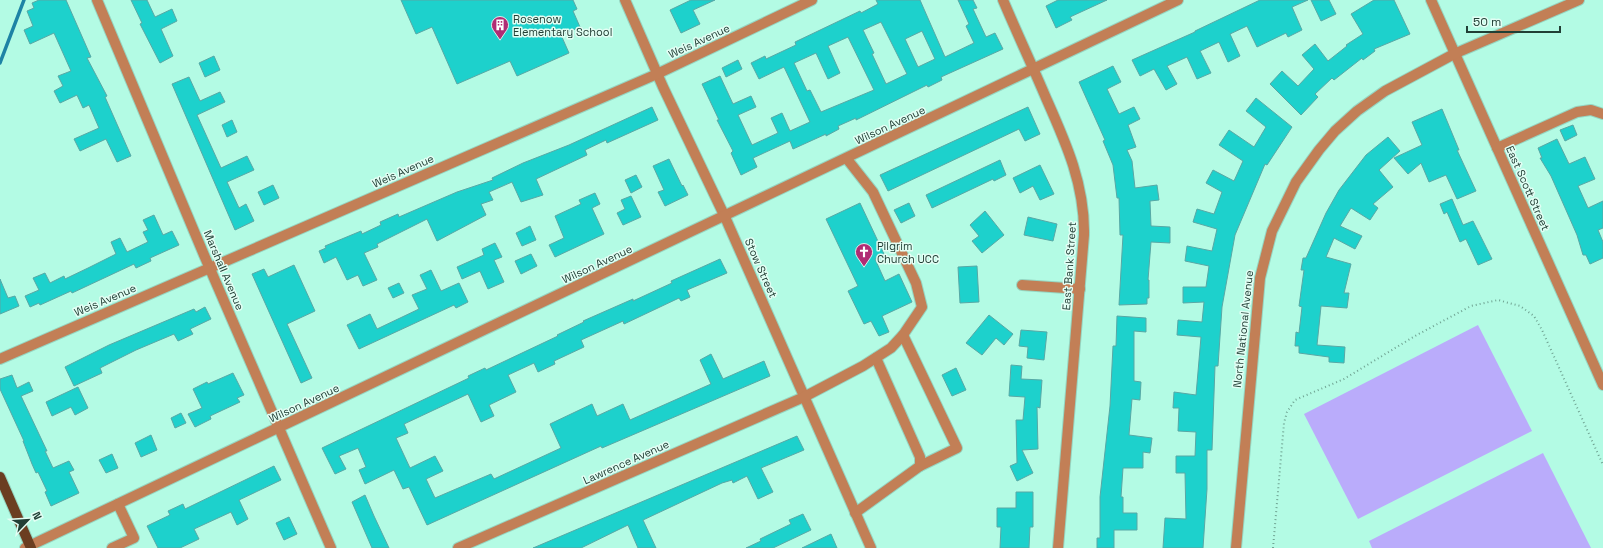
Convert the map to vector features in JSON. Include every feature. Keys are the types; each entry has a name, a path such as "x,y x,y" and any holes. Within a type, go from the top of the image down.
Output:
{"main road":[{"path":"0,477 29,547"}],"street":[{"name":"Marshall Avenue","path":"97,0 210,268 332,548"},
{"name":"Stow Street","path":"625,0 657,74 725,217 870,548"},
{"name":"Weis Avenue","path":"0,359 657,74 812,0"},
{"name":"East Bank Street","path":"1003,0 1071,157 1080,185 1084,222 1080,290 1058,548"},
{"name":"Wilson Avenue","path":"29,547 1034,70 1178,0"},
{"name":"East Scott Street","path":"1431,0 1603,386"},
{"name":"North National Avenue","path":"1236,548 1258,288 1265,254 1282,208 1310,162 1332,135 1350,118 1393,86 1454,54 1578,0"},
{"path":"1497,148 1577,112 1591,110 1603,114"},
{"name":"Lawrence Avenue","path":"458,548 804,397 876,358 891,348 903,335 922,307 916,284 873,192 847,159"},
{"path":"1022,285 1080,290"},
{"path":"855,513 920,462 957,448 903,335"},
{"path":"876,358 920,462"},
{"path":"112,548 135,543 118,504"}],"path":[{"path":"1273,548 1284,423 1287,412 1295,400 1344,379 1415,336 1471,306 1498,300 1520,306 1534,316 1542,330 1603,465"}],"shaded area":[{"path":"1478,325 1532,431 1358,519 1304,414"},
{"path":"1543,453 1591,548 1372,548 1369,541"}],"building":[{"path":"39,0 66,0 91,57 87,58 107,96 105,97 131,156 117,162 106,139 80,151 74,139 99,128 89,105 83,108 77,95 60,103 54,91 63,86 58,76 71,71 54,33 30,44 24,30 33,26 27,11 34,8 32,3"},
{"path":"131,0 147,0 155,17 172,9 177,21 161,29 173,56 160,63 140,24 142,23"},
{"name":"Rosenow Elementary School","path":"401,0 573,0 577,9 573,11 580,27 561,35 569,53 517,76 510,61 457,84 432,27 416,34"},
{"path":"691,0 715,0 693,10 700,24 681,33 670,10"},
{"path":"876,0 920,0 945,57 974,43 966,26 969,24 958,0 973,0 977,8 973,9 986,37 995,33 1003,49 941,77 942,80 928,87 927,85 856,120 856,118 838,126 839,129 826,136 826,134 793,149 790,141 753,158 757,167 741,175 731,153 733,151 717,120 719,120 702,84 720,76 733,104 751,96 756,107 738,115 752,145 778,133 771,118 782,113 790,131 810,122 784,67 759,79 751,63 765,56 766,59 796,45 795,42 878,4","holes":["881,22 907,74 886,84 863,30","922,31 935,59 918,67 905,39","848,37 874,90 821,112 810,90 807,91 794,63 816,53 828,79 840,73 828,46"]},
{"path":"1058,0 1107,0 1070,17 1072,20 1056,28 1046,6"},
{"path":"1260,0 1308,0 1292,7 1302,30 1288,37 1286,33 1257,47 1247,26 1230,34 1240,56 1228,62 1219,42 1200,51 1211,73 1197,79 1187,57 1167,66 1177,84 1166,90 1154,69 1140,76 1132,60 1195,32"},
{"path":"1311,0 1329,0 1336,14 1321,21"},
{"path":"1374,0 1394,0 1410,34 1374,49 1375,51 1363,60 1362,58 1334,80 1332,78 1315,94 1318,97 1301,115 1270,84 1282,71 1298,86 1314,69 1302,55 1315,44 1328,61 1347,46 1346,45 1363,34 1351,14"},
{"path":"214,56 220,70 205,77 199,63"},
{"path":"738,60 742,69 726,77 722,68"},
{"path":"1113,66 1121,82 1107,89 1119,114 1134,107 1140,119 1128,125 1136,147 1127,150 1132,161 1135,188 1157,185 1159,200 1150,201 1151,226 1170,227 1170,243 1151,242 1148,280 1149,298 1147,298 1147,304 1119,305 1123,235 1120,235 1119,198 1117,198 1113,165 1103,141 1105,140 1079,82"},
{"path":"189,77 200,101 220,92 225,102 197,115 221,168 247,156 254,170 227,182 239,208 246,204 254,221 235,230 172,84"},
{"path":"1256,98 1292,127 1267,165 1265,164 1235,235 1222,307 1218,366 1215,366 1212,450 1207,450 1207,489 1203,548 1163,548 1165,518 1186,519 1185,473 1176,473 1176,456 1195,456 1196,432 1178,431 1179,408 1173,408 1174,392 1196,395 1201,337 1177,335 1178,320 1202,322 1204,302 1183,303 1183,287 1206,287 1209,266 1185,261 1187,246 1212,251 1217,229 1193,222 1197,209 1214,214 1222,192 1206,183 1213,170 1234,181 1243,161 1219,145 1229,130 1254,147 1266,127 1246,111"},
{"path":"652,107 658,120 607,143 606,140 585,150 587,155 536,179 543,195 521,202 512,182 489,192 493,200 481,204 486,215 437,241 427,219 377,244 378,247 364,253 377,280 363,286 358,275 347,280 336,257 324,263 319,251 326,248 325,246 361,231 362,234 381,225 380,222 398,214 399,217 457,192 493,180 492,178 523,163 569,145"},
{"path":"1028,107 1040,134 1025,141 1019,129 888,191 880,175"},
{"path":"1442,109 1459,150 1457,150 1476,191 1457,199 1446,175 1429,182 1421,163 1408,174 1394,158 1422,145 1412,122"},
{"path":"232,120 237,132 227,137 222,125"},
{"path":"1573,125 1577,135 1565,141 1560,130"},
{"path":"1388,137 1400,151 1379,170 1393,187 1373,204 1378,208 1370,220 1351,208 1340,226 1362,236 1355,249 1334,238 1326,257 1351,264 1344,293 1349,293 1347,308 1321,306 1317,345 1345,347 1344,363 1329,362 1329,357 1299,353 1299,346 1295,346 1296,332 1299,333 1302,307 1299,306 1304,270 1301,270 1303,258 1306,258 1326,213 1339,190 1366,155"},
{"path":"1557,139 1569,164 1585,157 1595,179 1578,186 1588,208 1603,201 1603,228 1598,230 1603,242 1603,258 1590,264 1586,255 1583,255 1577,235 1551,176 1540,158 1542,158 1538,148"},
{"path":"669,159 688,195 665,206 658,192 664,190 653,166"},
{"path":"1000,160 1006,175 994,181 993,179 932,208 926,195"},
{"path":"1040,165 1054,194 1040,200 1033,186 1020,193 1013,178"},
{"path":"636,175 642,187 631,193 625,180"},
{"path":"273,185 279,198 264,205 258,192"},
{"path":"595,193 600,204 592,208 604,234 555,257 549,245 564,238 555,216 581,204 579,200"},
{"path":"631,196 641,217 623,225 617,213 625,209 621,200"},
{"path":"1452,199 1463,225 1473,221 1492,259 1478,265 1466,239 1460,242 1447,212 1444,214 1440,204"},
{"name":"Pilgrim Church UCC","path":"860,203 884,254 875,259 885,281 899,274 912,302 882,316 889,332 879,336 871,321 864,324 848,291 858,286 826,219"},
{"path":"909,203 915,216 901,223 894,210"},
{"path":"985,211 1004,235 982,253 972,241 979,236 970,225"},
{"path":"154,215 163,235 172,231 179,245 150,258 151,261 136,268 134,264 72,293 71,291 40,305 39,303 30,307 25,296 39,290 33,278 45,273 50,283 64,276 65,279 116,254 111,242 120,238 127,252 148,242 143,232 148,230 143,220"},
{"path":"1028,217 1057,224 1053,241 1024,235"},
{"path":"530,226 536,240 522,246 516,233"},
{"path":"495,243 502,257 494,260 504,282 488,289 480,271 462,279 457,267 484,255 482,249"},
{"path":"531,254 537,266 521,274 515,261"},
{"path":"720,259 727,273 687,290 690,297 681,301 679,298 624,324 623,321 581,340 584,347 554,361 555,364 538,372 534,363 508,375 516,392 489,405 494,416 481,422 468,394 404,424 408,433 396,438 410,468 435,456 443,471 426,479 435,498 491,474 494,479 561,448 550,424 592,404 597,416 623,404 630,420 711,384 700,360 711,354 723,379 764,361 770,376 602,448 601,446 427,525 409,487 403,489 394,470 365,484 359,470 366,467 358,448 339,456 346,469 335,474 322,448 469,378 468,376 485,368 486,370 558,336 557,335 584,322 583,321 633,299 633,301 672,283 671,281"},
{"path":"294,265 315,311 287,324 312,378 301,383 252,274 264,269 268,277"},
{"path":"977,266 979,302 960,303 958,267"},
{"path":"431,270 441,291 459,283 468,302 456,308 454,305 359,349 347,325 370,314 377,329 419,309 412,295 427,289 420,275"},
{"path":"0,279 8,298 15,296 19,306 0,314"},
{"path":"399,283 404,293 393,298 388,288"},
{"path":"205,307 211,319 190,329 193,334 178,341 174,334 136,350 100,368 102,373 74,386 65,367 109,345 194,309 196,312"},
{"path":"989,315 1013,334 1004,345 996,338 982,355 966,343"},
{"path":"1117,316 1146,318 1146,332 1134,331 1134,381 1141,382 1140,400 1132,399 1129,435 1152,438 1150,453 1143,452 1143,468 1123,468 1121,497 1123,497 1123,513 1137,513 1137,530 1114,530 1114,548 1097,548 1097,538 1100,538 1100,497 1110,406 1113,346 1116,346"},
{"path":"1021,330 1047,332 1044,360 1027,358 1028,347 1019,346"},
{"path":"1011,365 1022,366 1021,379 1042,380 1040,408 1037,407 1038,449 1022,450 1033,473 1017,481 1010,466 1017,463 1016,420 1023,420 1025,397 1009,396"},
{"path":"956,368 966,390 952,396 942,375"},
{"path":"233,373 244,395 237,398 240,402 210,416 211,419 195,427 188,414 202,408 193,389 207,382 208,384"},
{"path":"12,375 17,388 29,382 33,391 21,396 47,451 45,451 53,468 69,461 74,470 69,472 79,493 51,506 45,492 47,491 38,472 36,473 24,441 0,389 0,379"},
{"path":"78,387 88,408 75,415 71,407 52,416 46,402"},
{"path":"181,413 186,423 175,428 171,418"},
{"path":"151,435 157,450 141,457 135,443"},
{"path":"797,436 804,450 761,468 773,492 758,499 747,476 733,483 732,480 722,483 643,520 656,548 638,548 628,525 581,548 533,548"},
{"path":"112,454 118,468 106,473 99,460"},
{"path":"274,466 281,480 239,500 248,519 237,525 231,512 194,529 199,539 180,548 158,548 147,526 170,515 168,511 183,504 185,509"},
{"path":"1016,492 1033,492 1033,527 1030,527 1029,548 1000,548 1001,527 997,527 997,508 1016,508"},
{"path":"365,495 389,548 372,548 352,502"},
{"path":"803,514 811,530 773,548 746,548 761,541 760,539 791,524 789,520"},
{"path":"289,517 297,534 284,540 276,523"},
{"path":"831,534 837,548 802,548"}],"waterway":[{"path":"0,63 24,0"}],"place":[{"name":"Rosenow Elementary School","path":"500,40"},
{"name":"Pilgrim Church UCC","path":"864,267"}]}
